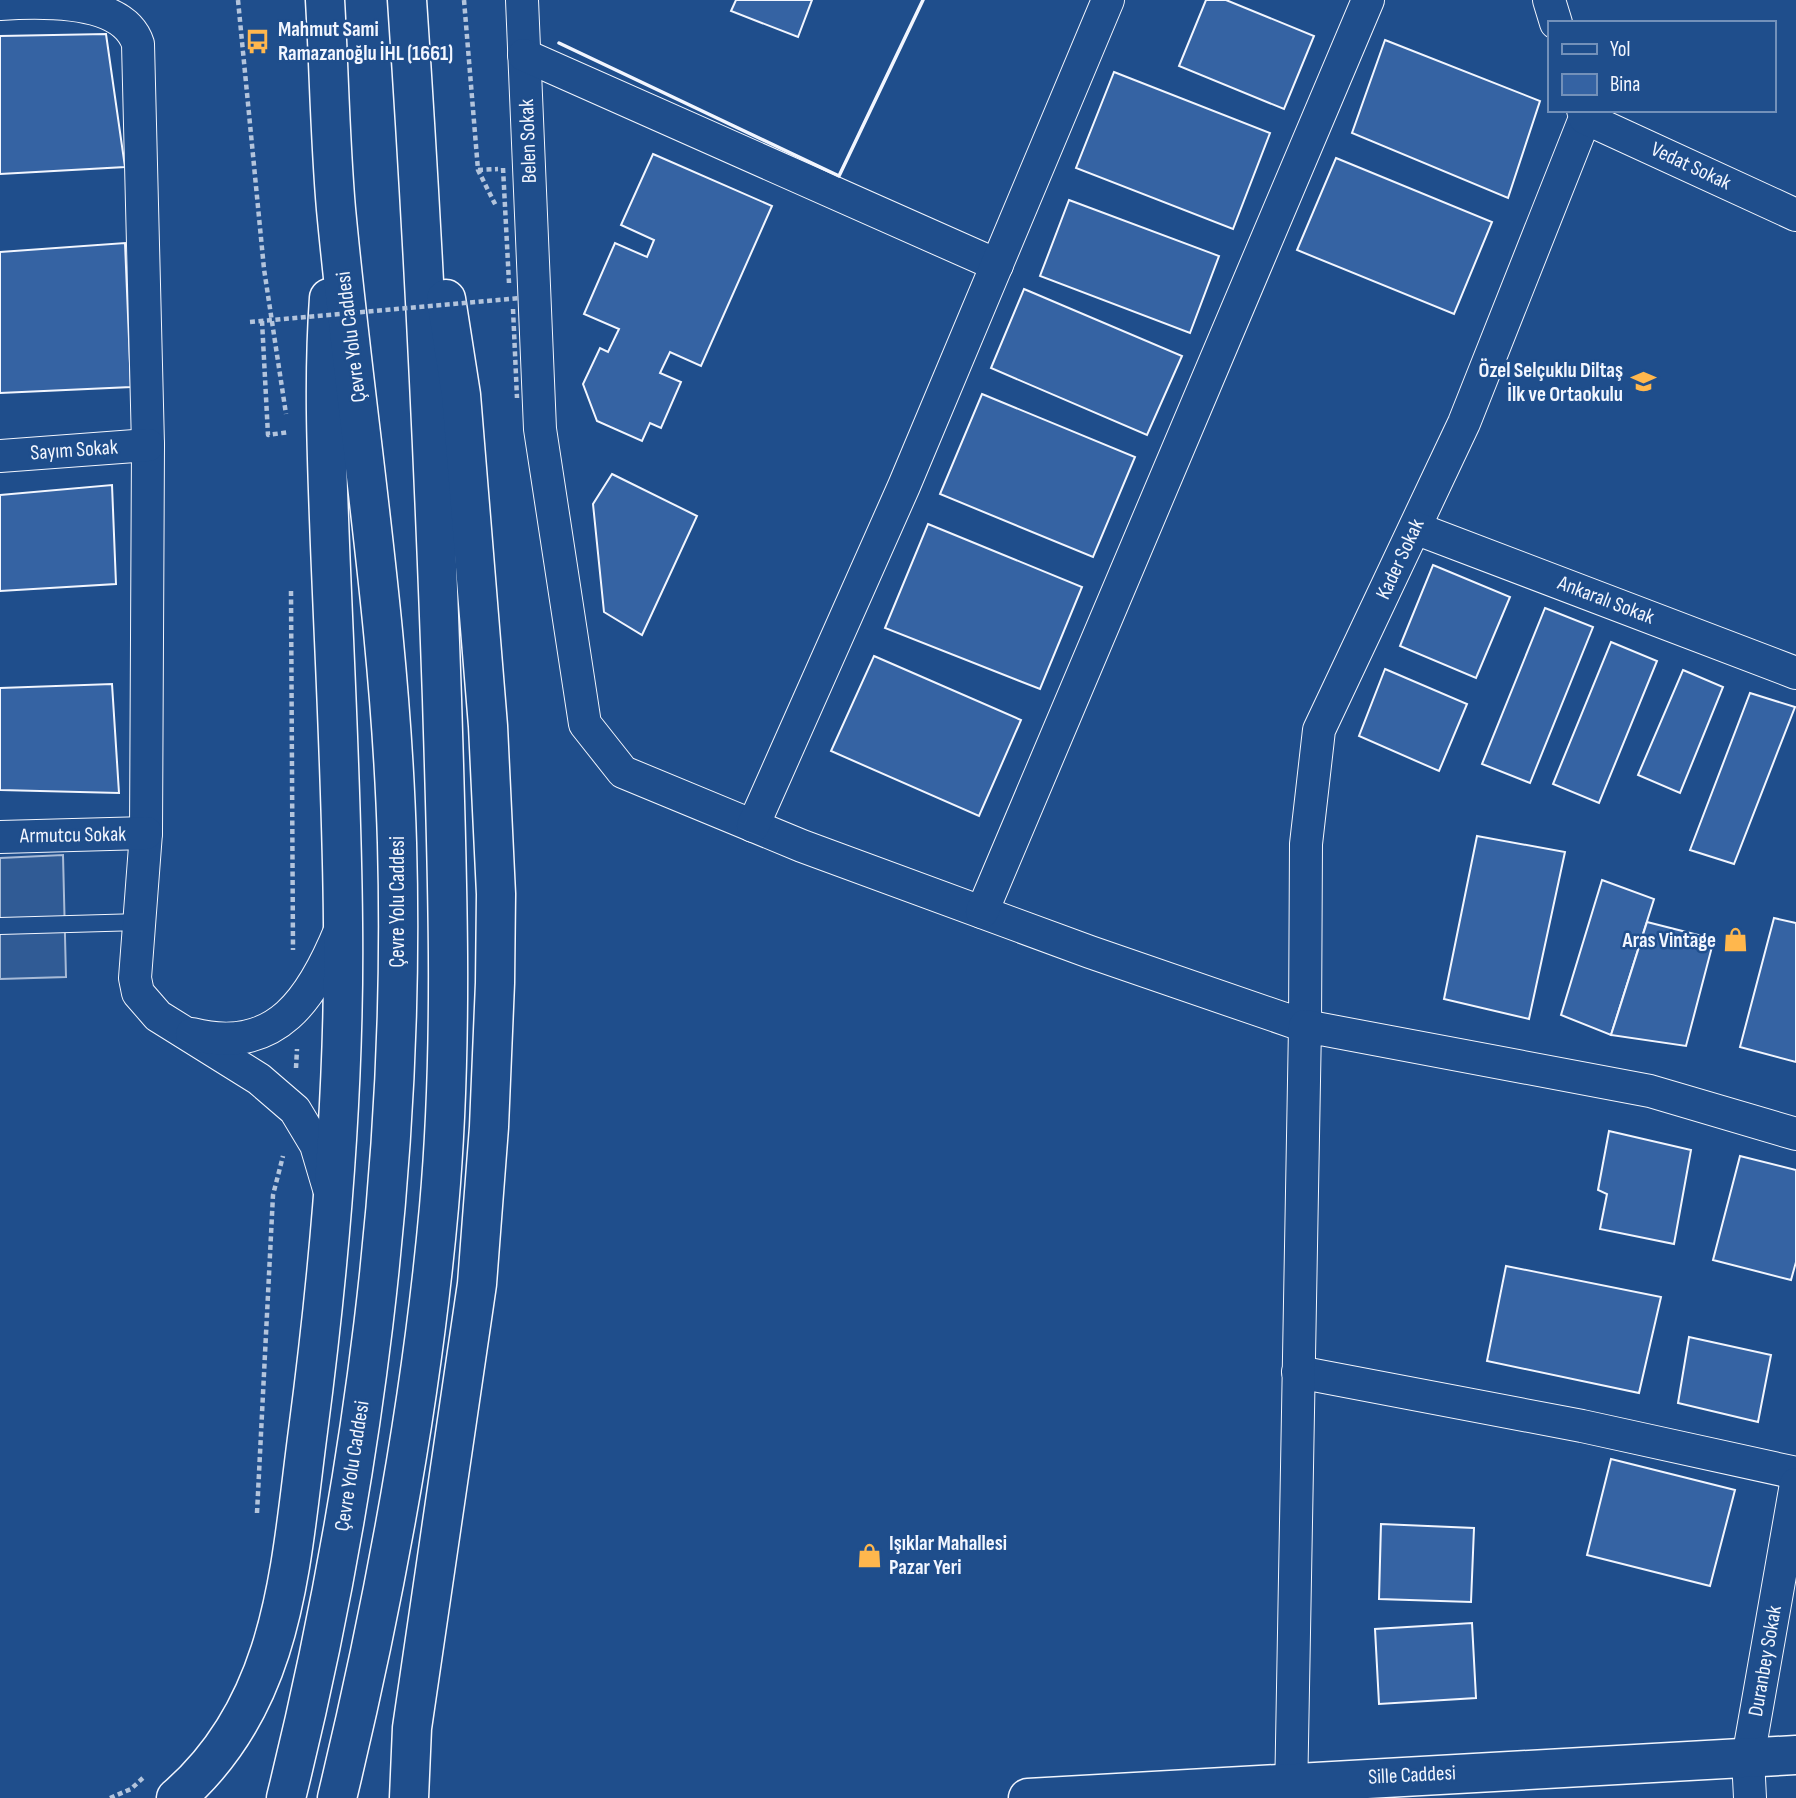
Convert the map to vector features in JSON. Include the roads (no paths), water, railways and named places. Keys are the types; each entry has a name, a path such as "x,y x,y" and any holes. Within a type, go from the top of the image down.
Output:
{"main road":[{"name":"Çevre Yolu Caddesi","path":"286,1798 332,1590 370,1348 391,1110 397,979 397,844 384,622 336,206 325,0"},
{"path":"337,1798 404,1487 439,1205 448,921 423,223 407,0"},
{"path":"163,1785 195,1782 236,1731 262,1681 280,1619 293,1547 324,1311 343,924 325,450 326,348 336,206"},
{"path":"409,1798 412,1728 477,1284 489,1127 496,894 488,726 460,383 444,289 423,223"},
{"name":"Sille Caddesi","path":"1028,1798 1291,1789 1796,1755"}],"street":[{"path":"0,4 74,0 107,5 123,14 134,28 138,44 148,445 146,834 135,978 138,993 158,1017 259,1079 295,1110 316,1145 331,1202"},
{"name":"Belen Sokak","path":"522,0 524,55 521,287 585,724 622,772 753,826 982,912 1305,1026 1650,1091 1796,1134"},
{"path":"753,826 997,265 1108,0"},
{"path":"982,912 1368,0"},
{"path":"1549,0 1555,21"},
{"path":"524,55 997,265"},
{"name":"Vedat Sokak","path":"1584,114 1796,215"},
{"name":"Kader Sokak","path":"1291,1789 1306,844 1319,730 1464,423 1584,114"},
{"name":"Sayım Sokak","path":"0,456 148,445"},
{"name":"Ankaralı Sokak","path":"1415,528 1796,673"},
{"name":"Armutcu Sokak","path":"0,837 146,834"},
{"path":"184,1031 212,1039 233,1040 254,1036 293,1012 328,960 343,924"},
{"path":"1298,1372 1582,1426 1796,1472"},
{"name":"Duranbey Sokak","path":"1751,1798 1748,1758 1796,1484"}],"lane":[{"path":"0,926 140,922"}],"place":[{"name":"Mahmut Sami Ramazanoğlu İHL (1661)","path":"258,41"},
{"name":"Özel Selçuklu Diltaş İlk ve Ortaokulu","path":"1643,382"},
{"name":"Aras Vintage","path":"1736,940"},
{"name":"Işıklar Mahallesi Pazar Yeri","path":"869,1555"}]}
